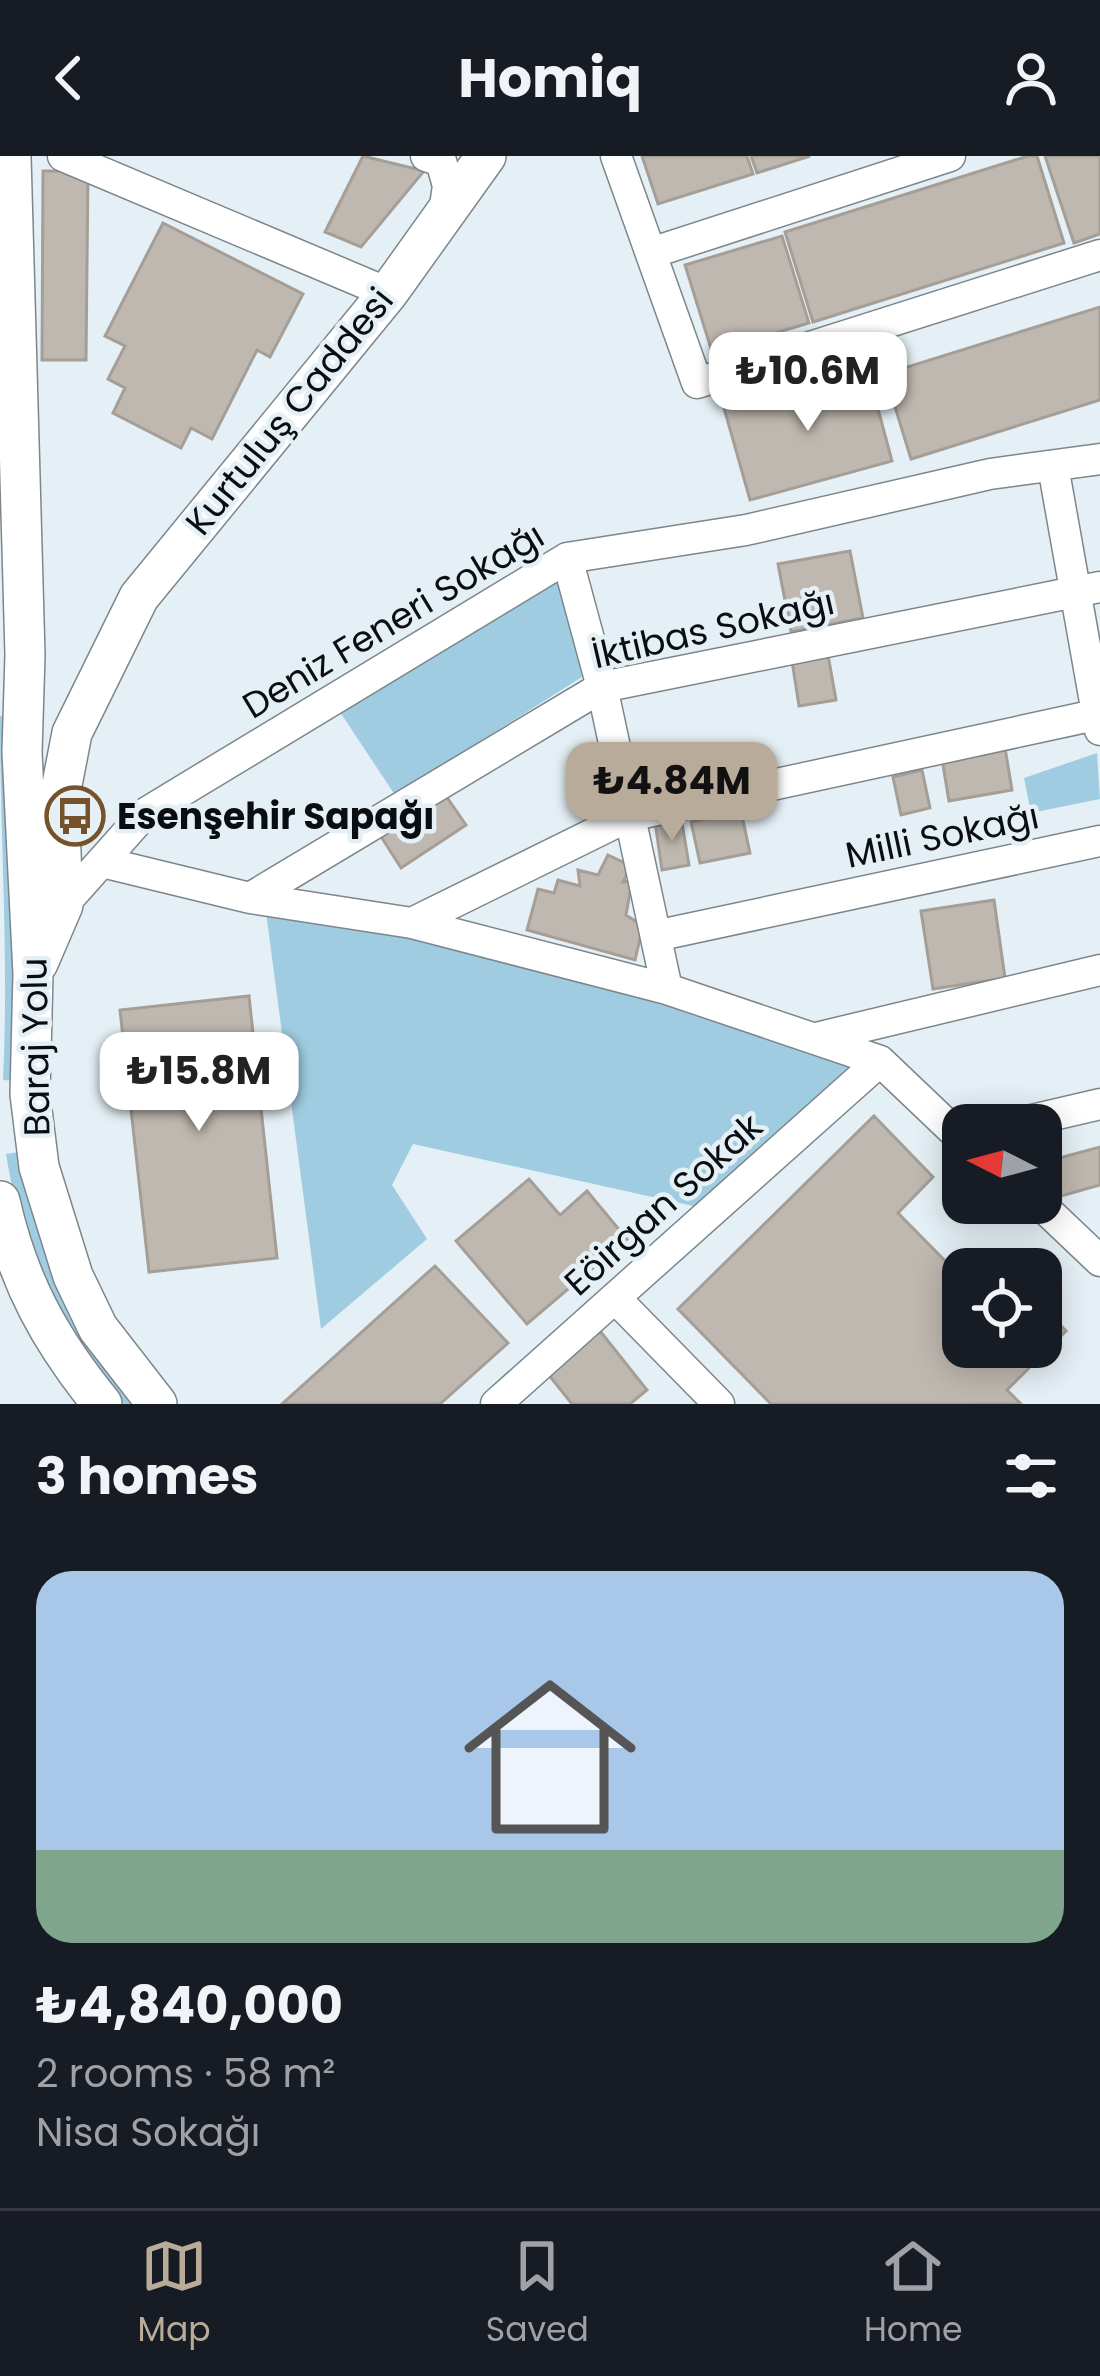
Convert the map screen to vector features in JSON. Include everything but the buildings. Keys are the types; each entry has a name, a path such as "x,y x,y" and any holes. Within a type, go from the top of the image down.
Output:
{"main road":[{"name":"Baraj Yolu","path":"10,156 11,753 33,974 30,1094 39,1167 74,1276 98,1328 157,1404"},
{"name":"Kurtuluş Caddesi","path":"63,905 59,800 72,733 139,597 388,293 486,156"},
{"path":"11,701 66,694 102,672"},
{"path":"11,753 45,759 57,776 59,800"},
{"path":"33,974 63,905"},
{"path":"0,1138 30,1094"},
{"path":"0,1202 26,1294 56,1348 102,1404"}],"street":[{"path":"64,156 388,293"},
{"path":"616,156 697,383 1100,256"},
{"path":"654,252 950,156"},
{"path":"441,158 448,186 445,212"},
{"name":"Deniz Feneri Sokağı","path":"63,905 144,814 567,558 746,530 990,474 1100,459"},
{"path":"412,922 629,817 1099,720 1090,588 1053,466"},
{"path":"567,558 602,686 660,934 668,989"},
{"name":"İktibas Sokağı","path":"250,898 602,686 1090,588"},
{"name":"Milli Sokağı","path":"660,934 1100,841"},
{"path":"102,862 250,898 412,922 668,989 880,1061 942,1119"},
{"path":"816,1038 1100,970"},
{"name":"Eöirgan Sokak","path":"496,1404 880,1061"},
{"path":"1062,1113 1100,1104"},
{"path":"1085,1227 1100,1261"},
{"path":"616,1300 718,1404"}],"shaded area":[{"path":"559,568 582,677 395,795 336,706"},
{"path":"14,714 15,1081 3,1080 0,716"},
{"path":"1097,753 1100,799 1031,813 1024,778"},
{"path":"266,912 419,940 565,976 857,1070 702,1208 413,1144 392,1185 427,1239 321,1329"},
{"path":"19,1152 144,1404 124,1404 79,1344 46,1288 13,1193 6,1154"}],"place":[{"name":"Esenşehir Sapağı","path":"75,816"}]}
